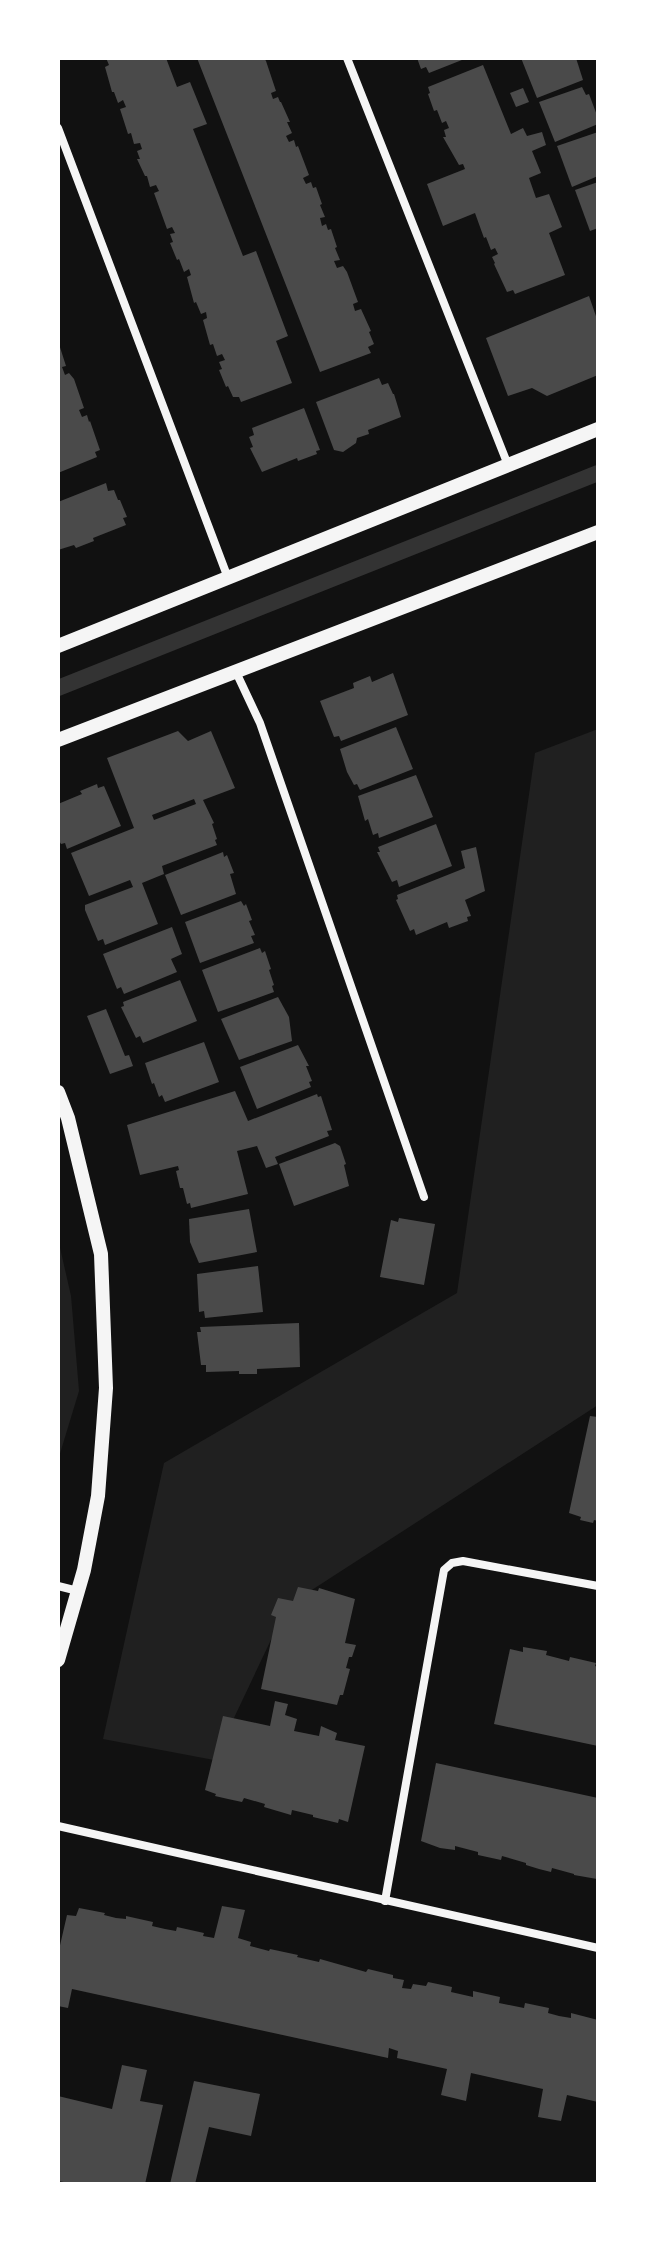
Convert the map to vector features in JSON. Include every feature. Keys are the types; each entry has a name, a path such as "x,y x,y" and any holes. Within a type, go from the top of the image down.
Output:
{"street":[{"path":"347,58 508,465"},
{"path":"58,128 228,578"},
{"path":"58,646 598,429"},
{"path":"58,740 598,532"},
{"path":"236,672 260,723 424,1197"},
{"path":"58,1092 68,1118 101,1254 106,1373 98,1496 78,1591 58,1660"},
{"path":"385,1901 444,1570 452,1563 463,1561 598,1586"},
{"path":"58,1586 78,1591"},
{"path":"58,1826 598,1948"}],"shaded area":[{"path":"598,729 598,1405 287,1606 214,1760 103,1739 164,1463 457,1293 535,753"},
{"path":"58,1239 71,1296 79,1391 58,1460"}],"building":[{"path":"106,58 166,58 177,87 190,82 207,124 193,129 243,256 256,251 288,336 276,341 292,383 241,402 226,387 219,370 222,369 219,362 225,360 222,354 217,356 213,344 210,345 203,320 207,318 206,312 201,314 194,303 187,277 191,275 189,269 184,272 170,243 173,242 170,234 175,233 172,227 167,229 154,193 159,191 156,185 150,187 137,159 140,159 137,151 142,149 140,143 134,144 131,133 128,134 120,109 126,107 123,100 118,103 112,92 105,67 109,65"},
{"path":"197,58 264,58 266,61 276,91 271,93 273,99 278,97 290,122 287,122 292,133 286,136 289,142 294,140 298,146 309,175 303,178 306,184 311,182 313,188 316,187 325,217 320,218 322,226 326,224 328,230 331,229 340,260 334,261 337,268 343,266 347,272 358,302 353,304 355,311 361,309 371,331 374,344 368,347 371,353 320,372"},
{"path":"417,58 467,58 429,73 426,67 421,69"},
{"path":"521,58 576,58 583,80 537,98"},
{"path":"483,65 511,134 523,128 527,136 542,132 546,145 532,151 541,173 529,178 536,198 549,194 562,227 549,233 565,275 515,294 513,290 507,292 492,257 498,254 495,248 491,250 484,238 475,213 443,226 427,184 465,169 463,164 459,165 443,137 446,137 444,130 449,128 446,121 442,123 437,110 434,111 428,87"},
{"path":"582,87 586,95 589,94 598,124 555,142 539,102"},
{"path":"523,88 529,102 516,107 510,93"},
{"path":"598,132 598,176 572,187 557,146"},
{"path":"598,182 598,228 590,231 575,190"},
{"path":"589,296 598,322 598,375 547,396 532,388 508,396 486,338"},
{"path":"58,341 66,366 62,367 65,375 69,373 74,379 84,408 79,410 82,417 87,415 100,450 95,452 97,457 58,473"},
{"path":"379,378 382,385 388,383 401,417 368,430 369,434 357,438 356,443 343,452 334,450 316,402"},
{"path":"304,408 320,450 316,451 317,454 298,461 297,458 262,472 250,448 253,447 249,437 254,435 252,428"},
{"path":"106,483 108,491 114,490 120,500 127,517 123,518 126,525 76,548 74,545 58,550 58,502"},
{"path":"393,673 408,715 341,741 339,736 334,737 320,701 354,688 353,683 370,676 372,682"},
{"path":"396,727 413,769 360,790 347,772 340,749"},
{"path":"178,731 188,741 211,731 235,788 203,800 214,823 217,845 162,866 164,874 142,883 158,924 105,945 103,939 98,941 85,905 133,887 130,880 89,896 71,853 134,828 107,758","holes":["194,799 196,804 154,820 152,815"]},
{"path":"416,775 433,817 379,838 378,833 373,835 368,819 365,821 358,796"},
{"path":"97,784 98,788 104,786 121,826 67,849 65,843 61,844 58,839 58,804"},
{"path":"436,824 452,866 399,887 397,880 392,882 377,852 380,852 378,847"},
{"path":"476,847 485,891 465,900 471,916 467,917 468,921 449,928 447,922 416,935 414,929 410,931 396,900 397,895 465,868 461,851"},
{"path":"223,852 234,873 230,874 236,894 181,915 165,875"},
{"path":"241,901 244,906 246,904 252,920 249,921 255,935 251,936 254,943 200,963 185,922"},
{"path":"172,927 182,954 171,959 177,972 124,994 121,987 117,989 103,954"},
{"path":"260,948 262,953 265,951 271,969 274,992 218,1012 202,970"},
{"path":"180,980 197,1021 143,1043 140,1036 136,1038 121,1007 124,1006 123,1002"},
{"path":"278,997 289,1017 292,1041 239,1060 221,1019"},
{"path":"106,1009 125,1056 129,1055 133,1066 110,1074 87,1016"},
{"path":"204,1042 219,1082 165,1102 152,1084 145,1063"},
{"path":"298,1045 309,1066 306,1066 311,1087 257,1109 240,1067"},
{"path":"235,1091 248,1121 317,1094 321,1096 332,1130 327,1131 329,1136 275,1157 278,1164 266,1168 257,1146 237,1151 248,1194 191,1208 183,1188 180,1188 176,1171 179,1170 178,1166 140,1175 127,1125"},
{"path":"335,1143 340,1146 346,1164 349,1186 294,1206 279,1164"},
{"path":"249,1209 257,1252 199,1263 190,1242 189,1219"},
{"path":"399,1218 435,1224 424,1285 380,1277 391,1220 398,1222"},
{"path":"258,1266 263,1312 205,1318 204,1311 199,1312 197,1274"},
{"path":"299,1323 300,1367 257,1369 257,1374 239,1374 239,1371 206,1372 206,1365 201,1365 197,1332 201,1332 200,1327"},
{"path":"590,1416 598,1417 598,1521 594,1520 593,1523 569,1513"},
{"path":"298,1587 318,1591 319,1588 355,1599 345,1643 356,1645 352,1657 349,1657 346,1668 350,1669 337,1705 261,1689 276,1617 271,1615 278,1598 293,1601"},
{"path":"523,1647 547,1651 546,1655 569,1661 570,1657 596,1663 598,1746 494,1724 510,1649 523,1652"},
{"path":"275,1701 288,1704 285,1715 297,1719 294,1731 319,1736 321,1726 337,1733 335,1740 365,1746 348,1822 339,1819 338,1823 292,1810 291,1815 264,1807 265,1804 244,1798 242,1802 215,1796 205,1790 223,1716 270,1726"},
{"path":"436,1763 598,1798 597,1879 552,1868 551,1872 502,1856 501,1860 455,1846 455,1850 440,1848 421,1841"},
{"path":"222,1906 245,1910 238,1938 251,1942 250,1946 319,1962 320,1959 366,1972 368,1969 393,1975 393,1978 404,1980 402,1988 411,1989 413,1984 426,1986 428,1982 452,1987 451,1992 473,1997 473,1991 500,1997 499,2003 524,2008 525,2003 549,2008 548,2013 559,2016 571,2018 571,2013 598,2020 598,2102 567,2095 561,2121 538,2117 543,2089 471,2073 466,2101 441,2095 447,2069 397,2058 398,2051 389,2048 388,2058 72,1989 68,2008 58,2006 58,1954 67,1915 76,1916 79,1908 116,1918 126,1919 126,1916 153,1922 152,1926 165,1929 176,1931 177,1927 204,1933 203,1936 214,1938"},
{"path":"122,2065 147,2070 140,2101 163,2105 145,2184 75,2184 58,2181 58,2096 112,2109"},
{"path":"194,2081 260,2094 251,2136 209,2127 195,2184 170,2184"}],"waterway":[{"path":"58,688 598,473"}]}
